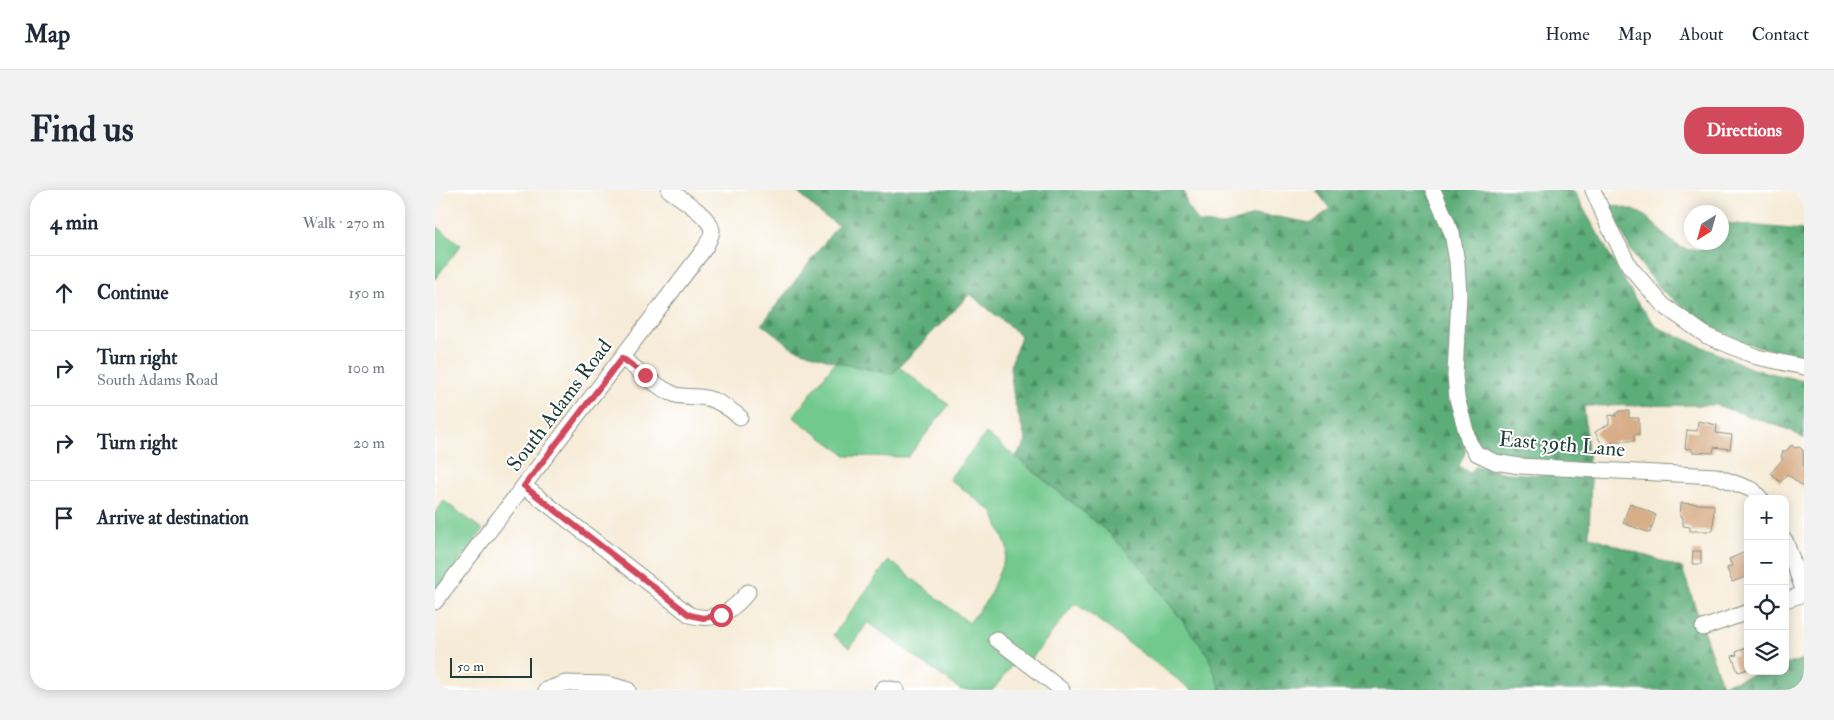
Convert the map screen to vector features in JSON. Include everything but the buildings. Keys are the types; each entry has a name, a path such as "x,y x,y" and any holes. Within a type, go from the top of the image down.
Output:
{"street":[{"name":"South Adams Road","path":"435,602 705,248 712,230 709,222 669,190"},
{"name":"East 39th Lane","path":"1433,190 1452,233 1457,262 1459,295 1455,375 1457,398 1469,442 1476,453 1495,462 1519,466 1716,476 1753,490 1757,495"},
{"path":"1593,190 1609,227 1630,267 1663,305 1707,336 1757,356 1804,367"},
{"path":"622,358 665,390 686,397 713,400 721,403 740,417"},
{"path":"524,486 690,615 703,618 721,615 737,605 748,592"},
{"path":"1789,551 1804,593 1789,599"},
{"path":"1703,628 1744,613"},
{"path":"996,639 1062,690"},
{"path":"546,690 565,683 608,684 628,690"},
{"path":"882,690 883,688 896,690"}],"green space":[{"path":"795,190 1184,190 1187,205 1199,223 1224,225 1254,216 1278,217 1311,223 1330,209 1316,190 1573,190 1635,299 1657,327 1753,369 1804,381 1804,439 1790,430 1716,405 1584,406 1589,465 1499,459 1465,444 1465,453 1459,466 1470,473 1476,466 1506,473 1591,478 1589,536 1682,568 1722,685 1753,675 1789,675 1789,664 1804,659 1804,690 1221,690 1208,655 1145,571 1109,533 1016,456 1026,442 1014,400 1010,367 1021,336 970,294 892,374 835,362 793,348 762,324 838,225 821,214"},
{"path":"1608,204 1641,214 1684,250 1729,250 1729,223 1804,230 1804,358 1738,341 1693,315 1661,290 1632,253"},
{"path":"435,225 461,245 435,279"},
{"path":"835,362 892,374 899,367 949,405 908,457 847,456 793,417"},
{"path":"986,433 1109,533 1145,571 1208,655 1221,690 1192,690 1075,603 1025,667 1016,660 993,690 961,690 868,622 850,648 833,635 889,560 969,623 989,597 1008,550 993,512 949,479"},
{"path":"444,501 483,530 435,593 435,513"}],"route":[{"path":"645,375 622,358 524,486 690,615 703,618 721,615"}]}
